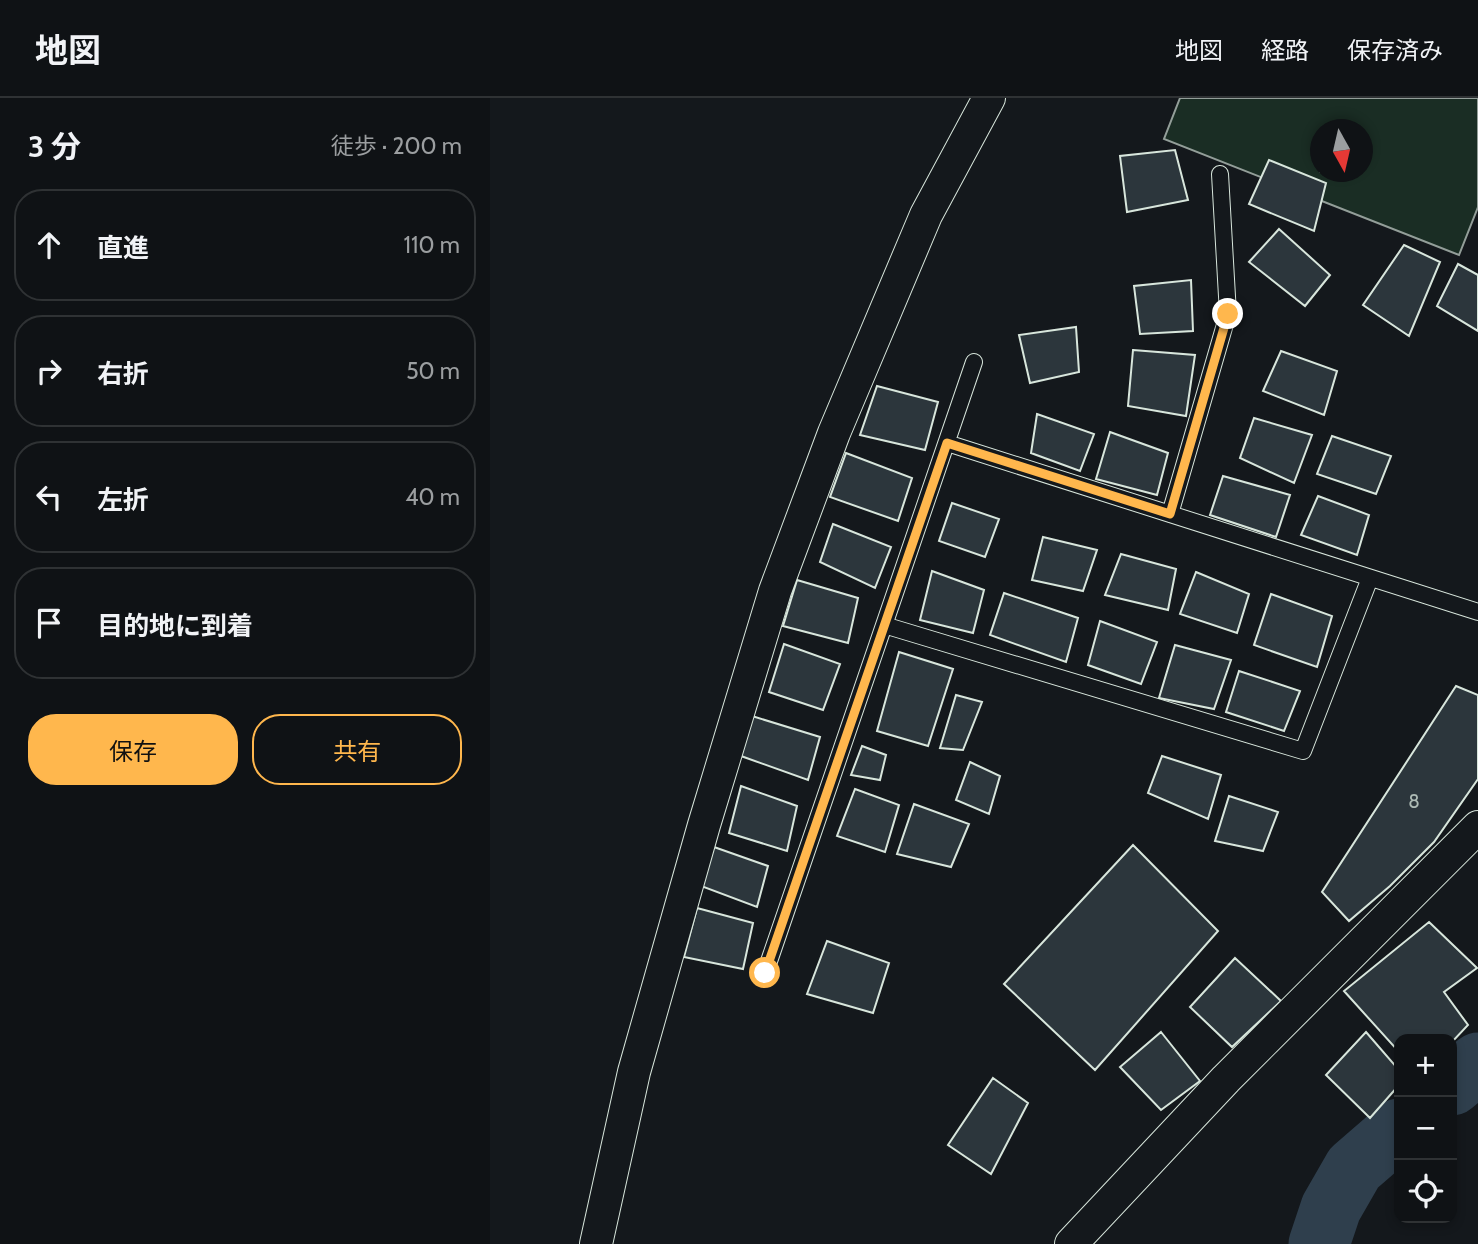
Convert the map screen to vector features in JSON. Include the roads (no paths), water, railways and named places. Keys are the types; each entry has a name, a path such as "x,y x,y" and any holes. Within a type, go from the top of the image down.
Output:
{"street":[{"path":"596,1244 634,1072 704,825 775,591 834,433 926,215 989,98"},
{"path":"1071,1244 1226,1079 1478,827"}],"lane":[{"path":"1170,514 1228,314 1220,174"},
{"path":"765,973 974,362"},
{"path":"947,443 1478,612"},
{"path":"884,625 1303,751 1370,578"}],"waterway":[{"path":"1457,1081 1478,1063"},
{"path":"1319,1244 1331,1208 1354,1168 1394,1133"}]}
